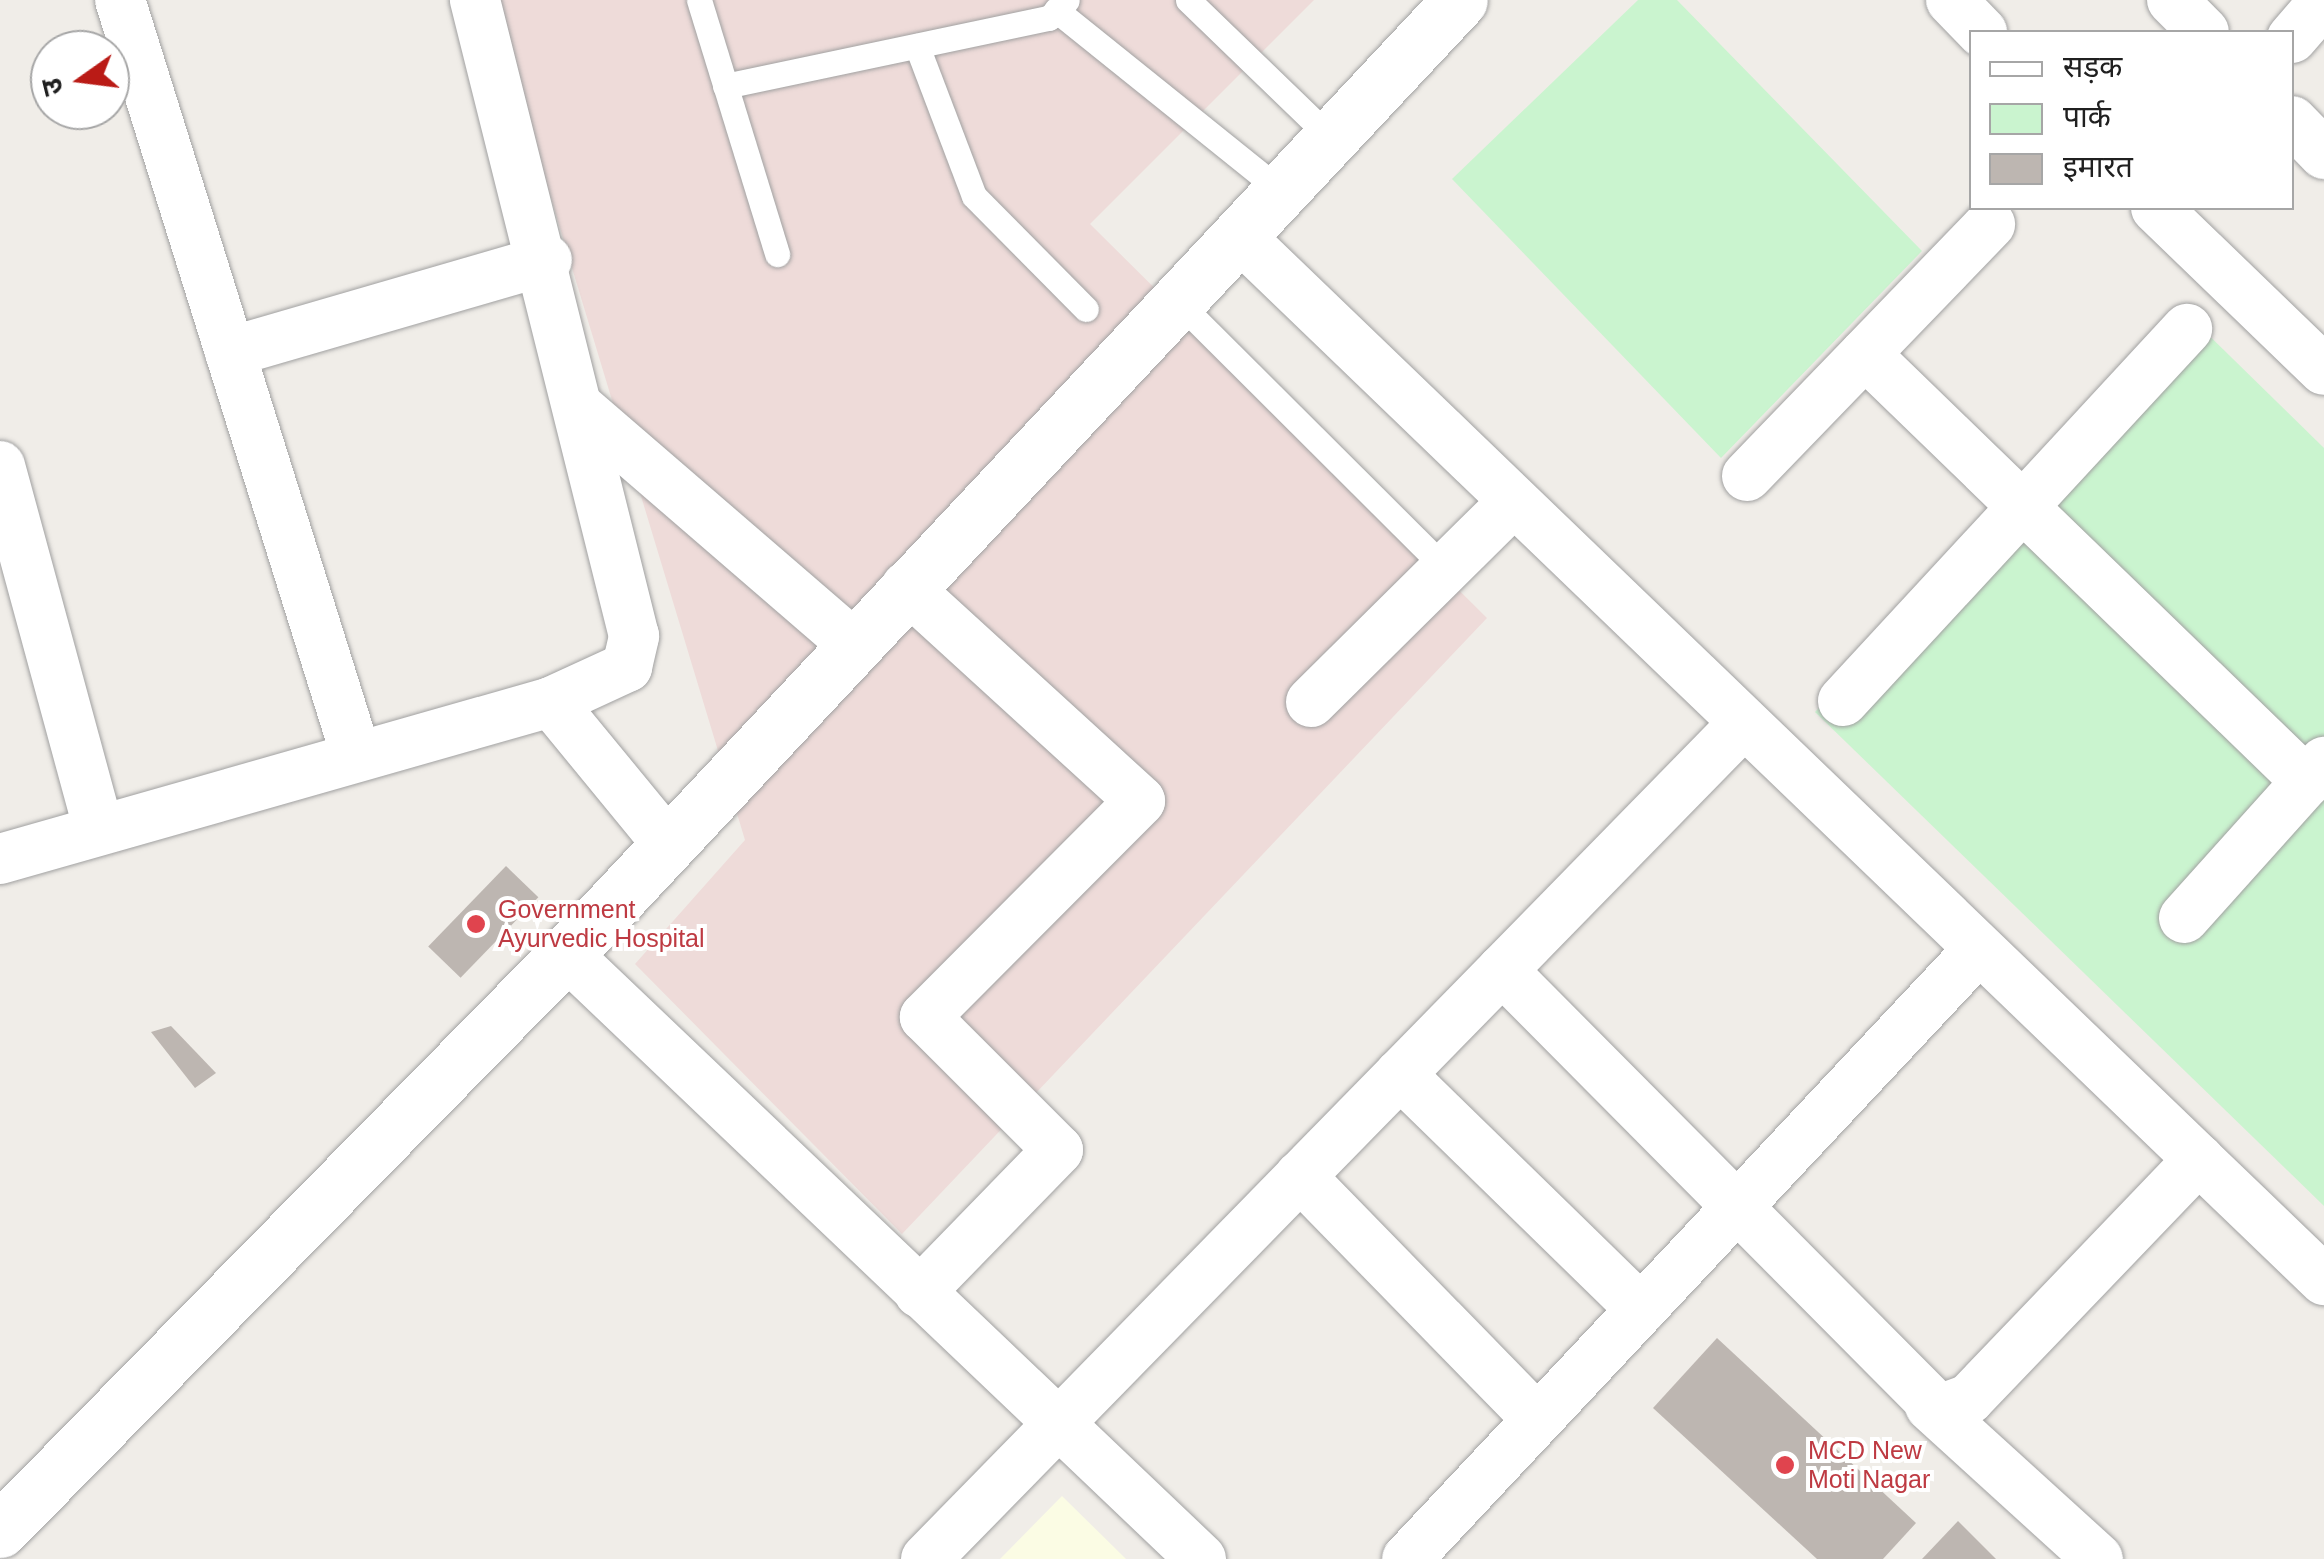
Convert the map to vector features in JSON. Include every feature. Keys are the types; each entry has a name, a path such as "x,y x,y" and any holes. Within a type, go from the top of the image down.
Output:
{"street":[{"path":"120,0 356,755"},
{"path":"0,859 552,702 616,678 634,652 547,260 475,0"},
{"path":"0,1530 566,954 666,842 1460,0"},
{"path":"1950,0 1980,30"},
{"path":"2172,0 2202,30"},
{"path":"2294,36 2324,1"},
{"path":"2294,123 2324,154"},
{"path":"2159,210 2324,370"},
{"path":"1747,476 1990,224"},
{"path":"1239,236 1741,726 2324,1280"},
{"path":"230,352 547,260"},
{"path":"1843,702 2187,328"},
{"path":"1865,354 2024,508 2316,772 2184,918"},
{"path":"582,410 853,644"},
{"path":"0,466 19,609 98,830"},
{"path":"1311,702 1512,503"},
{"path":"906,588 1140,801 926,1018 1058,1150 918,1293"},
{"path":"552,702 666,842"},
{"path":"926,1559 1741,726"},
{"path":"1407,1559 1978,950"},
{"path":"566,954 1200,1559"},
{"path":"1502,970 1930,1406 2098,1559"},
{"path":"1400,1074 1641,1309"},
{"path":"1930,1406 1969,1399 2198,1159"},
{"path":"1300,1176 1537,1419"}],"lane":[{"path":"699,0 778,254"},
{"path":"1188,0 1331,138"},
{"path":"725,86 917,46 1062,5 1281,191"},
{"path":"917,46 974,196 1086,310"},
{"path":"1177,301 1446,569"}],"shaded area":[{"path":"491,0 1314,0 1090,224 1487,618 902,1234 635,964 745,840"},
{"path":"1062,1496 1126,1559 1000,1559"}],"green space":[{"path":"1638,0 1677,0 1922,251 1721,458 1452,179"},
{"path":"2185,312 2324,448 2324,1206 1815,712"}],"building":[{"path":"506,866 538,897 461,978 428,947"},
{"path":"171,1026 216,1073 195,1088 151,1032"},
{"name":"MCD New Moti Nagar","path":"1717,1338 1916,1523 1883,1559 1817,1559 1653,1408"},
{"path":"1958,1521 1996,1559 1922,1559"}],"place":[{"name":"Government Ayurvedic Hospital","path":"476,924"},
{"name":"MCD New Moti Nagar","path":"1785,1465"}]}
